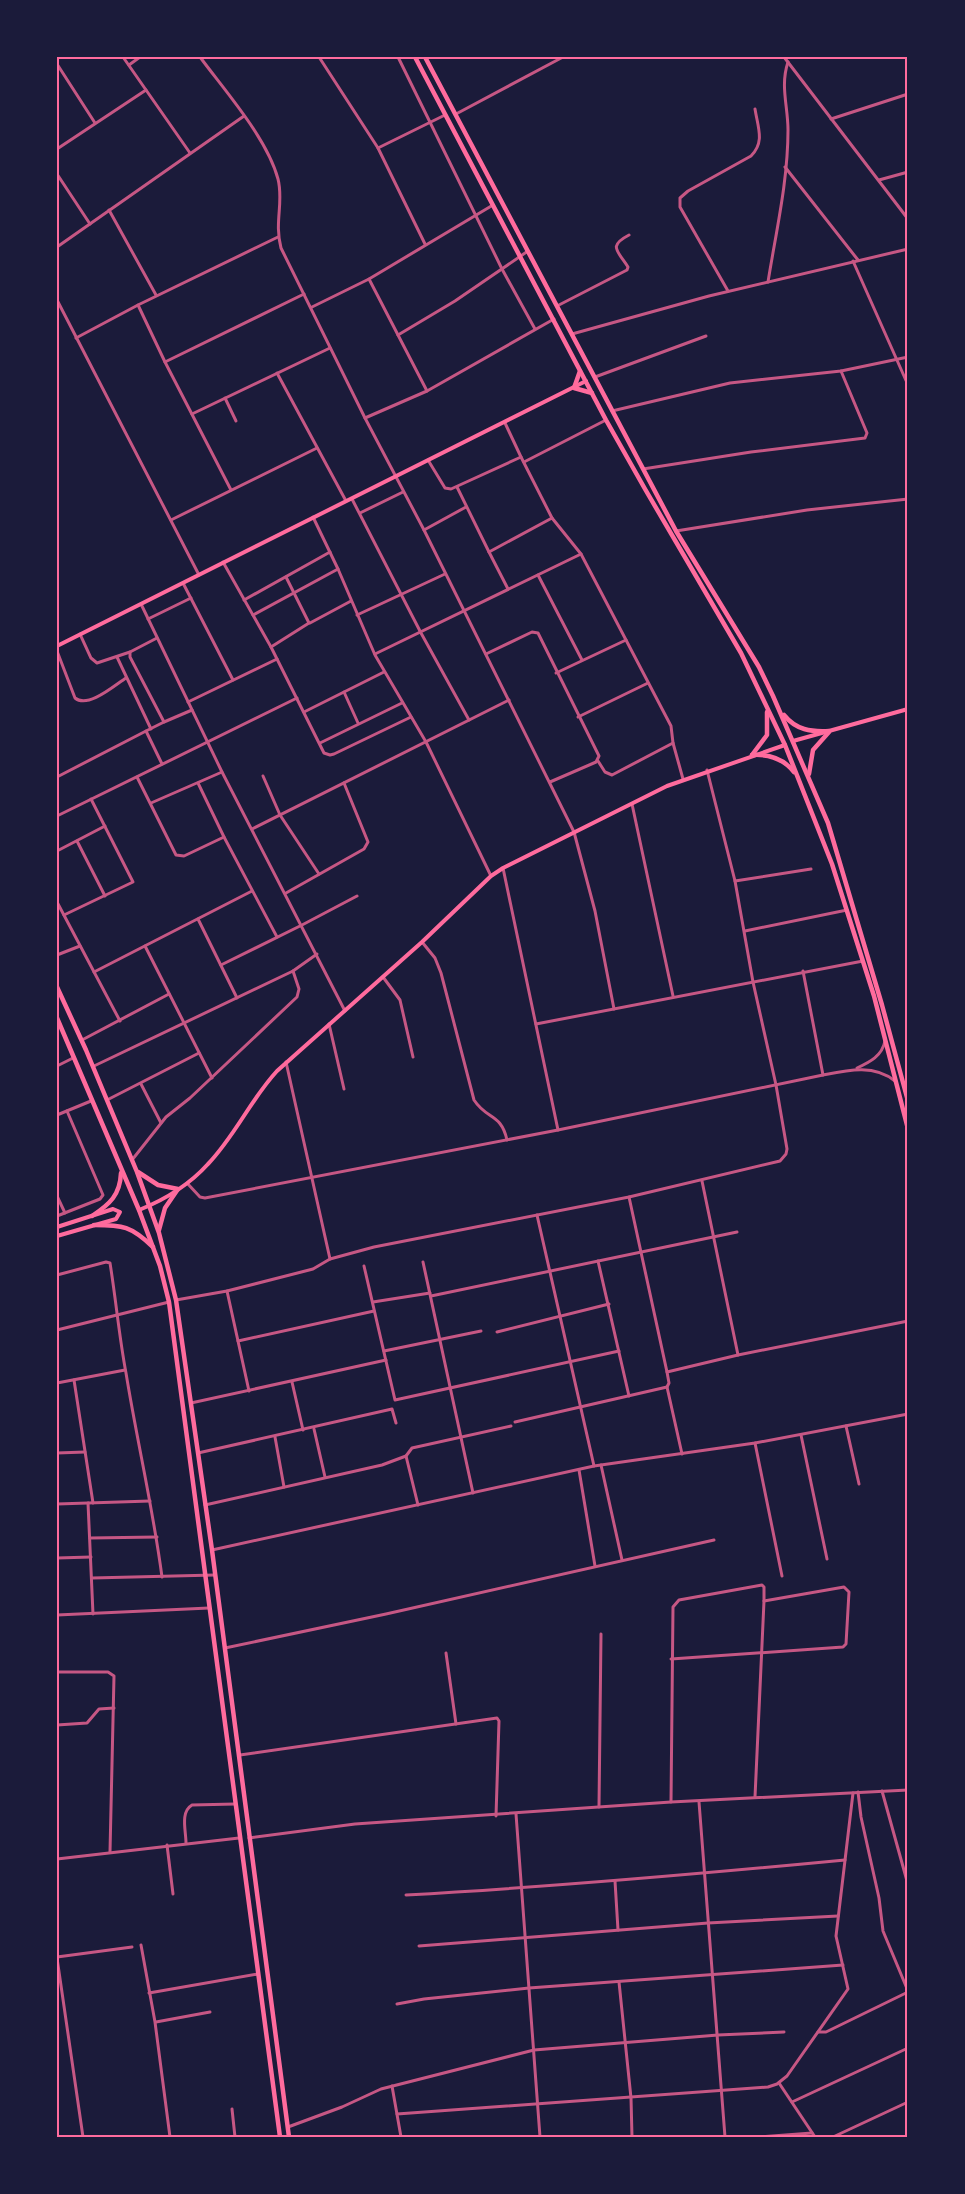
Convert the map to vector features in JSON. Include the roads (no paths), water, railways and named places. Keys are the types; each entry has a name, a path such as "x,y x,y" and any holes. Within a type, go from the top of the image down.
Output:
{"main road":[{"path":"415,57 495,204 606,420 759,667 780,710 828,823 906,1082 908,1101"},
{"path":"425,57 595,377 674,533 735,643 784,744 826,845 847,910 885,1038 908,1129"},
{"path":"574,388 580,368"},
{"path":"57,646 586,381"},
{"path":"574,388 593,394"},
{"path":"752,755 767,735 769,720 766,705"},
{"path":"794,741 908,709"},
{"path":"780,710 798,727 810,731 829,731"},
{"path":"809,777 813,750 829,731"},
{"path":"139,1210 187,1183 209,1163 265,1084 286,1062 422,942 491,876 574,832 683,779 784,744"},
{"path":"752,755 773,756 783,761 798,777"},
{"path":"57,987 94,1067 137,1172 159,1233 176,1300 212,1550 237,1756 289,2137"},
{"path":"57,1018 154,1248 168,1302 280,2137"},
{"path":"92,1216 115,1197 121,1183 122,1170"},
{"path":"137,1172 158,1185 178,1189"},
{"path":"159,1233 165,1208 178,1189"},
{"path":"57,1227 113,1209 120,1212 116,1219 57,1236"},
{"path":"94,1225 125,1226 154,1248"},
{"path":"268,2052 278,2050"}],"street":[{"path":"123,57 190,153"},
{"path":"129,65 140,57"},
{"path":"200,57 244,116 270,158 280,194 277,228 282,248 394,477 424,530 574,832 595,911 614,1009"},
{"path":"319,57 378,148 425,244"},
{"path":"398,57 502,269 535,329"},
{"path":"456,114 557,58 563,57"},
{"path":"784,57 908,219"},
{"path":"768,282 785,167 788,129 783,86 788,62"},
{"path":"57,63 95,123"},
{"path":"57,149 146,90"},
{"path":"831,119 908,94"},
{"path":"728,291 680,207 680,198 688,191 751,156 759,148 760,137 755,109"},
{"path":"378,148 447,115"},
{"path":"57,247 244,116"},
{"path":"785,167 856,261 908,385"},
{"path":"879,180 908,172"},
{"path":"57,174 90,224"},
{"path":"312,307 369,279 495,204"},
{"path":"110,210 157,296"},
{"path":"557,306 627,270 628,267 616,249 616,244 629,235"},
{"path":"76,338 278,237"},
{"path":"572,334 728,291 908,249"},
{"path":"398,335 455,301 528,251"},
{"path":"369,279 427,391"},
{"path":"165,362 304,294"},
{"path":"57,300 200,574"},
{"path":"138,305 231,490"},
{"path":"365,418 427,391 554,319"},
{"path":"595,377 706,336"},
{"path":"192,414 330,348"},
{"path":"612,411 730,383 841,370 908,357"},
{"path":"643,469 751,452 865,438 867,433 841,370"},
{"path":"277,373 346,501"},
{"path":"225,398 236,421"},
{"path":"524,462 606,420"},
{"path":"505,423 552,518 581,554 670,726 683,779"},
{"path":"171,520 317,448"},
{"path":"428,460 445,488 451,489 521,457"},
{"path":"457,487 508,590"},
{"path":"360,513 403,492"},
{"path":"351,498 469,720"},
{"path":"674,533 807,510 908,499"},
{"path":"424,530 466,507"},
{"path":"313,517 375,655 426,742 491,876"},
{"path":"489,552 552,518"},
{"path":"244,600 330,552"},
{"path":"375,655 581,554"},
{"path":"223,562 271,647 324,753 330,755 411,717"},
{"path":"253,615 338,569"},
{"path":"357,615 445,574"},
{"path":"538,575 582,660"},
{"path":"286,577 309,623"},
{"path":"183,583 233,680"},
{"path":"148,619 191,598"},
{"path":"271,647 309,623 351,601"},
{"path":"141,604 222,772 345,1011"},
{"path":"486,654 535,631 538,633 605,772 612,775 673,742"},
{"path":"80,634 93,661 98,663 130,652 157,638"},
{"path":"556,672 626,640"},
{"path":"57,651 75,698 79,701 94,699 126,678"},
{"path":"130,652 130,657 164,723"},
{"path":"116,657 162,764"},
{"path":"188,702 277,659"},
{"path":"304,712 384,672"},
{"path":"578,717 648,683"},
{"path":"344,692 359,724"},
{"path":"57,816 297,698"},
{"path":"252,829 509,700"},
{"path":"320,743 403,703"},
{"path":"57,777 192,710"},
{"path":"550,782 598,760"},
{"path":"176,1300 227,1291 313,1269 330,1259 374,1247 628,1197 780,1161 787,1149 776,1085 753,982 735,881 707,770"},
{"path":"151,803 222,772"},
{"path":"263,776 280,815 319,874"},
{"path":"137,777 176,855 179,857 224,837"},
{"path":"198,783 277,937"},
{"path":"286,893 364,849 368,842 344,783"},
{"path":"64,915 133,882 91,799"},
{"path":"632,804 673,996"},
{"path":"57,851 105,826"},
{"path":"76,841 105,896"},
{"path":"503,868 558,1130"},
{"path":"735,881 811,869"},
{"path":"94,972 252,891"},
{"path":"221,965 357,896"},
{"path":"57,902 120,1021"},
{"path":"745,931 847,910"},
{"path":"198,919 237,998"},
{"path":"422,942 435,958 441,973 474,1100 483,1111 502,1125 507,1140"},
{"path":"57,955 80,946"},
{"path":"145,946 212,1078"},
{"path":"94,1067 293,971 317,954"},
{"path":"536,1024 863,961"},
{"path":"132,1160 170,1112 178,1108 212,1078 297,997 300,989 293,971"},
{"path":"803,971 823,1075"},
{"path":"383,977 400,1000 413,1057"},
{"path":"82,1040 169,994"},
{"path":"329,1024 344,1089"},
{"path":"187,1183 200,1197 205,1198 313,1179 855,1069 876,1058 884,1046 885,1038"},
{"path":"107,1100 199,1053"},
{"path":"57,1066 75,1058"},
{"path":"286,1062 330,1259"},
{"path":"855,1069 878,1072 897,1083"},
{"path":"141,1084 161,1123"},
{"path":"57,1115 93,1100"},
{"path":"57,1216 100,1199 103,1195 67,1111"},
{"path":"702,1181 738,1355"},
{"path":"57,1196 65,1213"},
{"path":"628,1197 667,1372 669,1383 667,1387 681,1454"},
{"path":"537,1215 594,1466"},
{"path":"373,1302 430,1294 550,1271 736,1232"},
{"path":"598,1261 629,1396"},
{"path":"57,1275 109,1262 125,1370 157,1537 162,1577"},
{"path":"423,1262 474,1493"},
{"path":"364,1266 395,1400 619,1351"},
{"path":"227,1291 249,1391"},
{"path":"57,1330 168,1302"},
{"path":"497,1332 609,1304"},
{"path":"238,1341 375,1311"},
{"path":"667,1372 738,1355 908,1321"},
{"path":"384,1351 481,1331"},
{"path":"191,1403 386,1360"},
{"path":"57,1383 125,1370"},
{"path":"74,1380 93,1503"},
{"path":"292,1382 303,1430"},
{"path":"515,1422 667,1387"},
{"path":"198,1453 392,1409 396,1423"},
{"path":"212,1550 594,1466 755,1443 908,1414"},
{"path":"205,1505 381,1465 406,1456 412,1448 511,1426"},
{"path":"846,1426 859,1484"},
{"path":"314,1428 325,1477"},
{"path":"801,1434 827,1559"},
{"path":"274,1437 284,1487"},
{"path":"755,1443 782,1576"},
{"path":"57,1453 86,1452"},
{"path":"406,1456 418,1505"},
{"path":"601,1465 622,1560"},
{"path":"579,1470 596,1566"},
{"path":"57,1504 150,1501"},
{"path":"88,1503 93,1614"},
{"path":"90,1538 157,1537"},
{"path":"224,1648 714,1540"},
{"path":"57,1558 92,1557"},
{"path":"92,1578 215,1575"},
{"path":"671,1802 673,1607 675,1603 762,1585 764,1601 755,1798"},
{"path":"671,1659 843,1647 846,1644 849,1592 844,1587 764,1601"},
{"path":"57,1614 209,1608"},
{"path":"599,1807 600,1634"},
{"path":"446,1653 456,1724"},
{"path":"57,1672 112,1674 114,1679 110,1852"},
{"path":"57,1725 87,1723 99,1709 114,1708"},
{"path":"237,1756 496,1718 499,1721 496,1816"},
{"path":"249,1838 355,1824 496,1816 671,1802 908,1790"},
{"path":"882,1791 907,1881"},
{"path":"397,2114 596,2098 631,2098 768,2086 779,2083 787,2076 847,1991 848,1984 836,1936 855,1792"},
{"path":"818,2032 826,2032 908,1992 883,1930 879,1898 855,1792"},
{"path":"699,1802 725,2137"},
{"path":"186,1843 184,1814 188,1807 235,1804"},
{"path":"516,1814 540,2137"},
{"path":"57,1859 239,1838"},
{"path":"167,1845 173,1894"},
{"path":"406,1895 521,1889 845,1860"},
{"path":"615,1881 618,1930"},
{"path":"419,1946 708,1923 838,1916"},
{"path":"141,1945 155,2022 170,2137"},
{"path":"83,2137 57,1957 132,1947"},
{"path":"397,2004 529,1988 843,1965"},
{"path":"149,1993 258,1974"},
{"path":"619,1982 631,2098 632,2137"},
{"path":"155,2022 210,2012"},
{"path":"288,2127 392,2086 534,2050 784,2032"},
{"path":"792,2102 908,2048"},
{"path":"779,2083 815,2137"},
{"path":"392,2086 401,2137"},
{"path":"833,2137 908,2102"},
{"path":"232,2109 235,2137"},
{"path":"758,2137 812,2133"}]}
